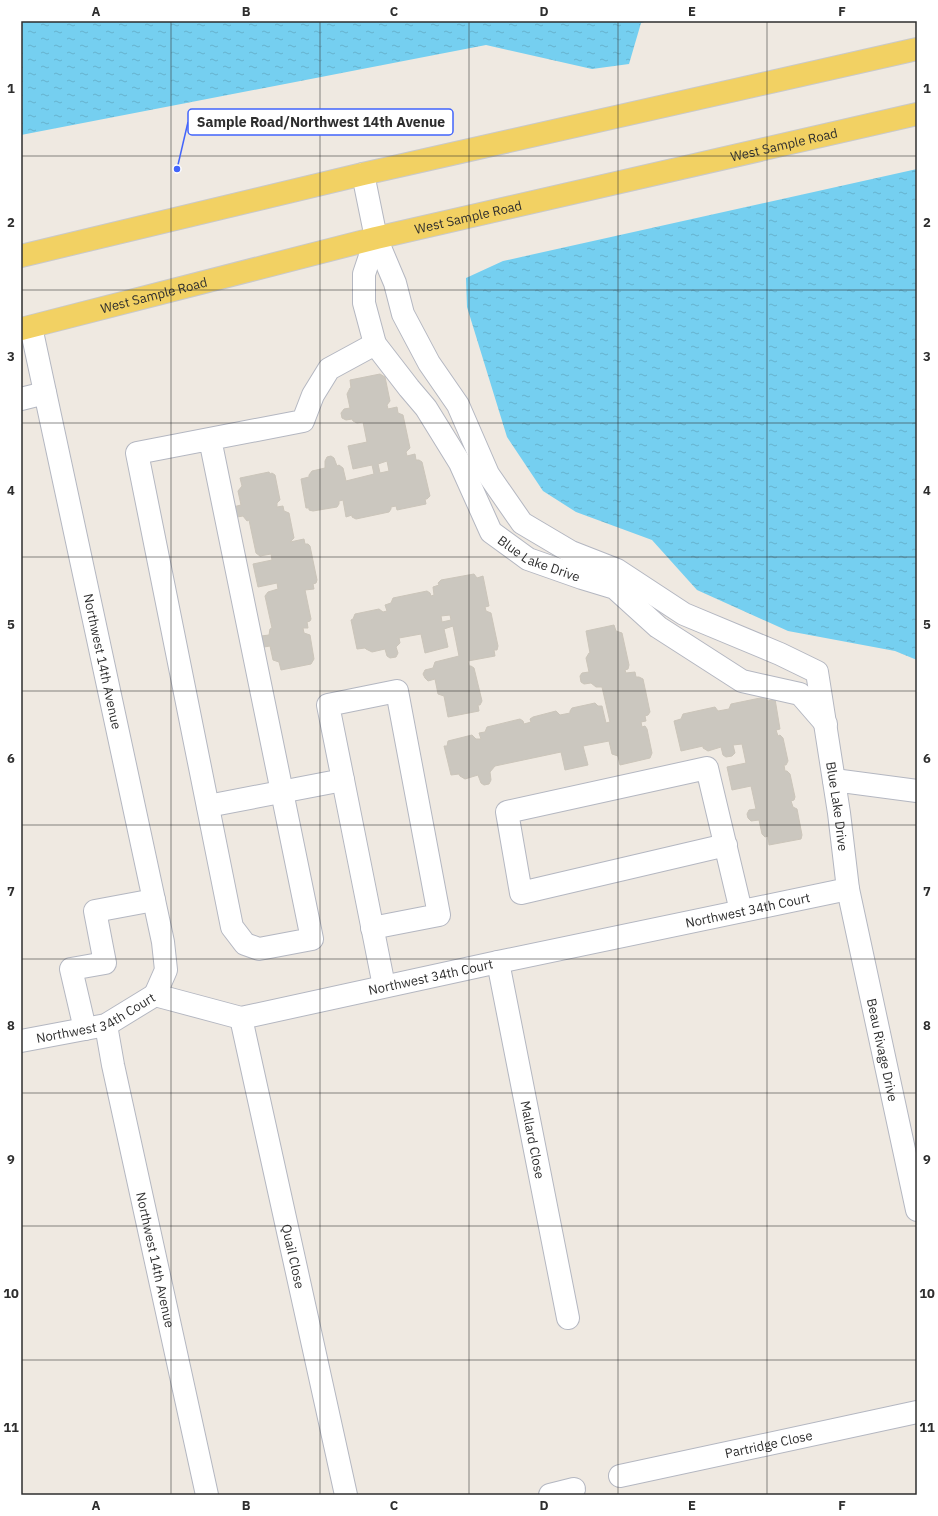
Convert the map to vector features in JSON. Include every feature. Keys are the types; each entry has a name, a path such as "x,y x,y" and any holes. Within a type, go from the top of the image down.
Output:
{"main road":[{"path":"21,256 363,174 917,49"},
{"name":"West Sample Road","path":"26,328 376,238 917,114"}],"street":[{"name":"Blue Lake Drive","path":"363,174 376,238 395,283 402,314 429,362 458,406 488,474 522,523 571,552 617,570 684,614 780,654 818,672 848,889"},
{"name":"Blue Lake Drive","path":"376,238 364,274 364,303 375,344 426,408 460,463 491,532 528,559 615,588 658,627 742,681 800,694 826,724"},
{"name":"Northwest 14th Avenue","path":"26,328 45,393 163,942 166,970 154,994"},
{"path":"210,439 312,939 259,950 245,944 232,927 137,453 303,421 313,395 329,369 375,344"},
{"path":"21,399 45,393"},
{"path":"372,928 439,915 397,691 328,704 372,928 384,986"},
{"path":"726,845 521,893 507,812 707,768 726,845 741,911"},
{"path":"208,806 343,780"},
{"path":"834,780 917,791"},
{"name":"Northwest 34th Court","path":"21,1041 96,1027 154,994 241,1018 384,986 848,889"},
{"name":"Beau Rivage Drive","path":"848,889 917,1207"},
{"name":"Northwest 14th Avenue","path":"154,900 95,911 105,963 71,969 114,1065 207,1495"},
{"name":"Mallard Close","path":"498,962 568,1318"},
{"name":"Quail Close","path":"241,1018 346,1495"},
{"name":"Partridge Close","path":"620,1476 917,1412"},
{"path":"550,1495 574,1489"}],"water":[{"path":"21,21 648,21 641,23 629,64 592,69 486,45 21,135"},
{"path":"917,169 917,660 895,651 788,631 697,590 652,540 576,512 543,491 507,437 467,307 466,278 503,261"}],"building":[{"path":"380,374 385,377 390,401 387,405 388,409 397,407 398,413 403,415 410,448 406,452 407,456 415,454 416,460 422,462 430,496 425,499 426,504 397,510 396,506 391,507 389,512 356,519 352,517 352,515 346,517 343,500 339,501 337,507 313,511 306,508 301,479 309,477 312,471 325,468 325,461 327,457 331,456 334,458 337,466 339,465 343,468 346,481 374,474 372,465 353,469 348,446 367,442 363,422 357,423 352,419 346,420 342,418 341,413 344,409 350,408 347,394 351,388 350,380","holes":["387,461 389,471 380,473 378,464"]},
{"path":"269,472 270,474 272,473 275,475 280,500 277,503 277,507 283,506 284,511 289,513 294,538 290,542 304,539 305,544 310,546 317,580 316,583 313,584 314,589 305,590 311,619 307,622 308,628 303,628 304,633 310,635 314,659 311,664 281,670 279,662 273,660 270,646 264,647 261,636 269,635 270,629 272,628 265,596 268,592 278,589 277,583 258,587 253,564 272,560 271,554 260,556 256,553 249,520 247,521 243,516 237,517 233,507 241,505 238,491 242,486 240,478"},
{"path":"474,574 477,578 483,576 489,606 485,607 486,611 491,613 498,646 497,650 494,650 495,656 468,661 469,666 474,668 482,701 480,705 478,705 479,711 448,717 444,696 438,694 435,679 428,681 423,674 425,670 433,668 435,662 459,656 453,626 444,629 448,647 425,653 421,634 399,638 400,643 396,647 398,653 396,657 390,658 387,656 385,649 372,652 365,648 357,649 351,620 355,614 379,609 383,612 387,611 385,605 391,603 393,598 427,591 431,596 434,595 433,587 439,585 438,583 441,580","holes":["450,615 451,620 442,622 441,616"]},
{"path":"614,625 616,631 622,633 629,665 628,669 625,670 626,673 635,672 636,677 643,679 650,712 645,716 646,721 641,722 642,727 645,726 647,729 652,753 650,758 620,765 618,756 612,754 609,741 583,746 588,765 565,770 561,752 495,766 490,772 491,780 489,784 484,785 481,783 478,775 465,779 459,774 451,775 444,746 447,746 448,741 472,735 476,739 481,739 479,733 485,732 487,727 520,719 524,724 531,722 530,719 533,717 556,711 560,715 570,713 572,708 595,703 598,706 602,706 606,723 610,722 602,687 596,687 591,683 584,684 581,682 580,676 582,673 589,672 586,658 590,653 586,631"},
{"path":"765,697 768,701 775,699 780,729 776,730 778,736 780,735 783,738 788,761 786,765 784,765 785,771 790,774 795,797 794,800 791,801 793,807 797,809 802,835 801,839 769,845 768,836 765,837 762,834 759,820 751,821 748,818 747,814 749,810 756,809 751,786 732,790 727,767 746,763 742,744 733,745 735,753 732,756 726,757 723,755 721,747 708,751 703,748 703,746 681,751 674,721 681,719 683,714 715,707 718,711 729,709 731,704"}],"place":[{"name":"Sample Road/Northwest 14th Avenue","path":"177,169"}]}
